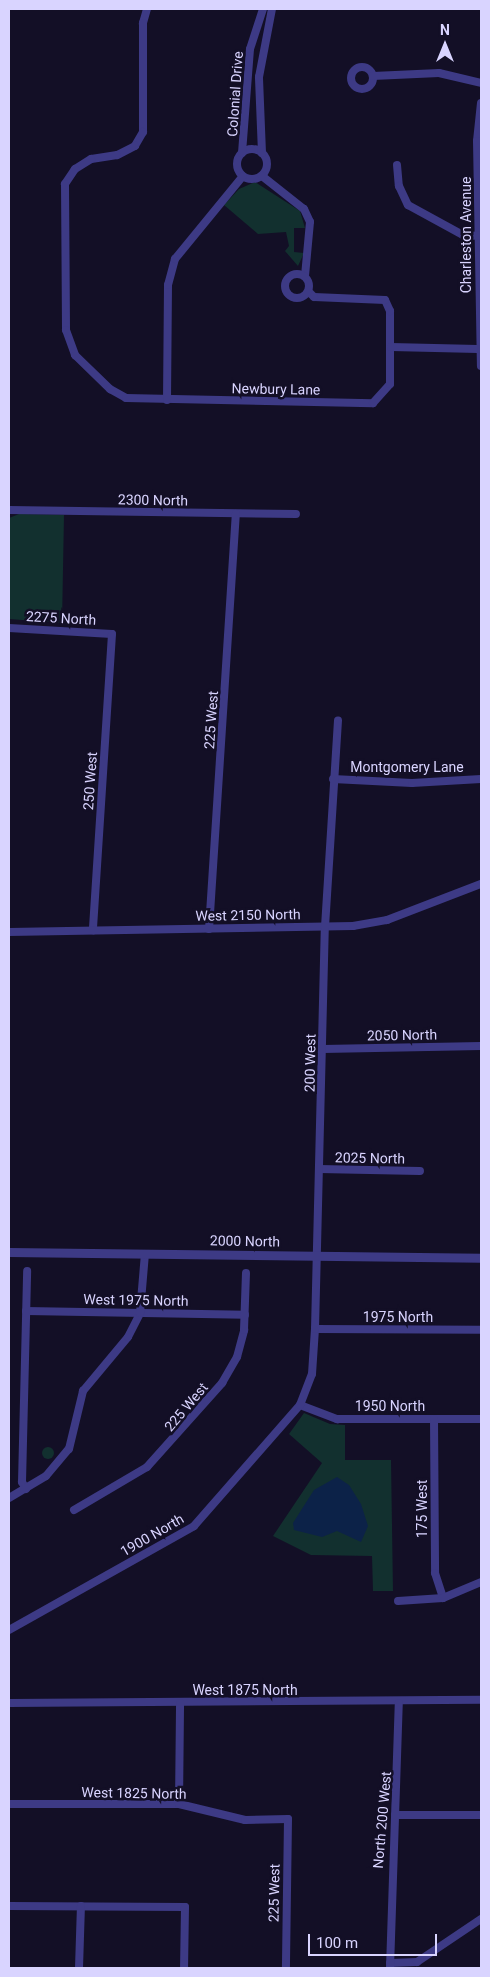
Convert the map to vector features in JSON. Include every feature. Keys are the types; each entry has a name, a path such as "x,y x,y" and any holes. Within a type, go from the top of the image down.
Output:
{"street":[{"name":"Newbury Lane","path":"147,9 142,23 142,132 134,146 117,155 91,159 76,169 65,184 66,330 75,355 110,389 126,398 373,403 383,396 390,384 391,347"},
{"name":"Colonial Drive","path":"242,153 250,49 263,9"},
{"name":"Colonial Drive","path":"262,153 260,77 272,9"},
{"path":"373,76 439,73 481,83"},
{"name":"Charleston Avenue","path":"481,103 481,236 478,349 481,366"},
{"path":"243,176 237,168 242,153 251,149 262,153 267,162 262,176"},
{"path":"397,165 399,186 408,205 463,236 481,236"},
{"path":"167,400 168,285 175,259 243,176"},
{"path":"243,176 262,176 304,209 310,222 309,270 305,276 308,291 314,296 385,300 390,311 391,347 478,349"},
{"path":"305,276 291,276 286,287 296,297 308,291"},
{"name":"2300 North","path":"9,510 296,514"},
{"name":"225 West","path":"209,929 236,514"},
{"name":"2275 North","path":"9,628 112,634"},
{"name":"250 West","path":"93,930 112,634"},
{"name":"200 West","path":"300,1405 312,1374 315,1329 325,927 338,720"},
{"name":"Montgomery Lane","path":"333,779 481,779"},
{"name":"West 2150 North","path":"9,932 325,927 387,920 481,884"},
{"name":"2050 North","path":"323,1049 481,1046"},
{"name":"2025 North","path":"320,1169 420,1171"},
{"name":"2000 North","path":"9,1252 481,1258"},
{"path":"9,1498 57,1465 74,1434 86,1385 128,1337 140,1313 145,1254"},
{"path":"26,1488 22,1482 27,1271"},
{"name":"225 West","path":"74,1510 147,1467 204,1407 237,1357 245,1316 246,1273"},
{"name":"West 1975 North","path":"26,1310 245,1316"},
{"name":"1975 North","path":"315,1329 481,1330"},
{"name":"1950 North","path":"300,1405 337,1419 481,1419"},
{"name":"1900 North","path":"9,1630 194,1526 300,1405"},
{"name":"175 West","path":"434,1419 435,1573 443,1598"},
{"path":"398,1601 443,1598 481,1582"},
{"name":"West 1875 North","path":"9,1703 399,1703 481,1700"},
{"path":"179,1804 180,1703"},
{"name":"North 200 West","path":"390,1966 399,1703"},
{"name":"West 1825 North","path":"9,1804 179,1804 245,1820 288,1819"},
{"path":"395,1815 481,1815"},
{"name":"225 West","path":"286,1968 288,1819"},
{"path":"9,1906 185,1907 184,1968"},
{"path":"80,1968 81,1906"},
{"path":"390,1966 417,1962 481,1920"}],"green space":[{"path":"255,182 300,211 305,228 294,228 294,252 304,253 298,266 285,251 289,246 286,232 258,234 224,205 239,189"},
{"path":"19,514 64,515 62,623 9,619 9,518"},
{"path":"304,1413 330,1424 345,1425 345,1460 391,1460 393,1591 373,1591 372,1556 311,1555 273,1536 322,1463 289,1434"},
{"path":"48,1447 54,1453 48,1459 42,1453"}],"water":[{"path":"337,1477 349,1485 361,1504 368,1526 361,1542 337,1531 322,1537 294,1530 293,1523 314,1490"}]}
